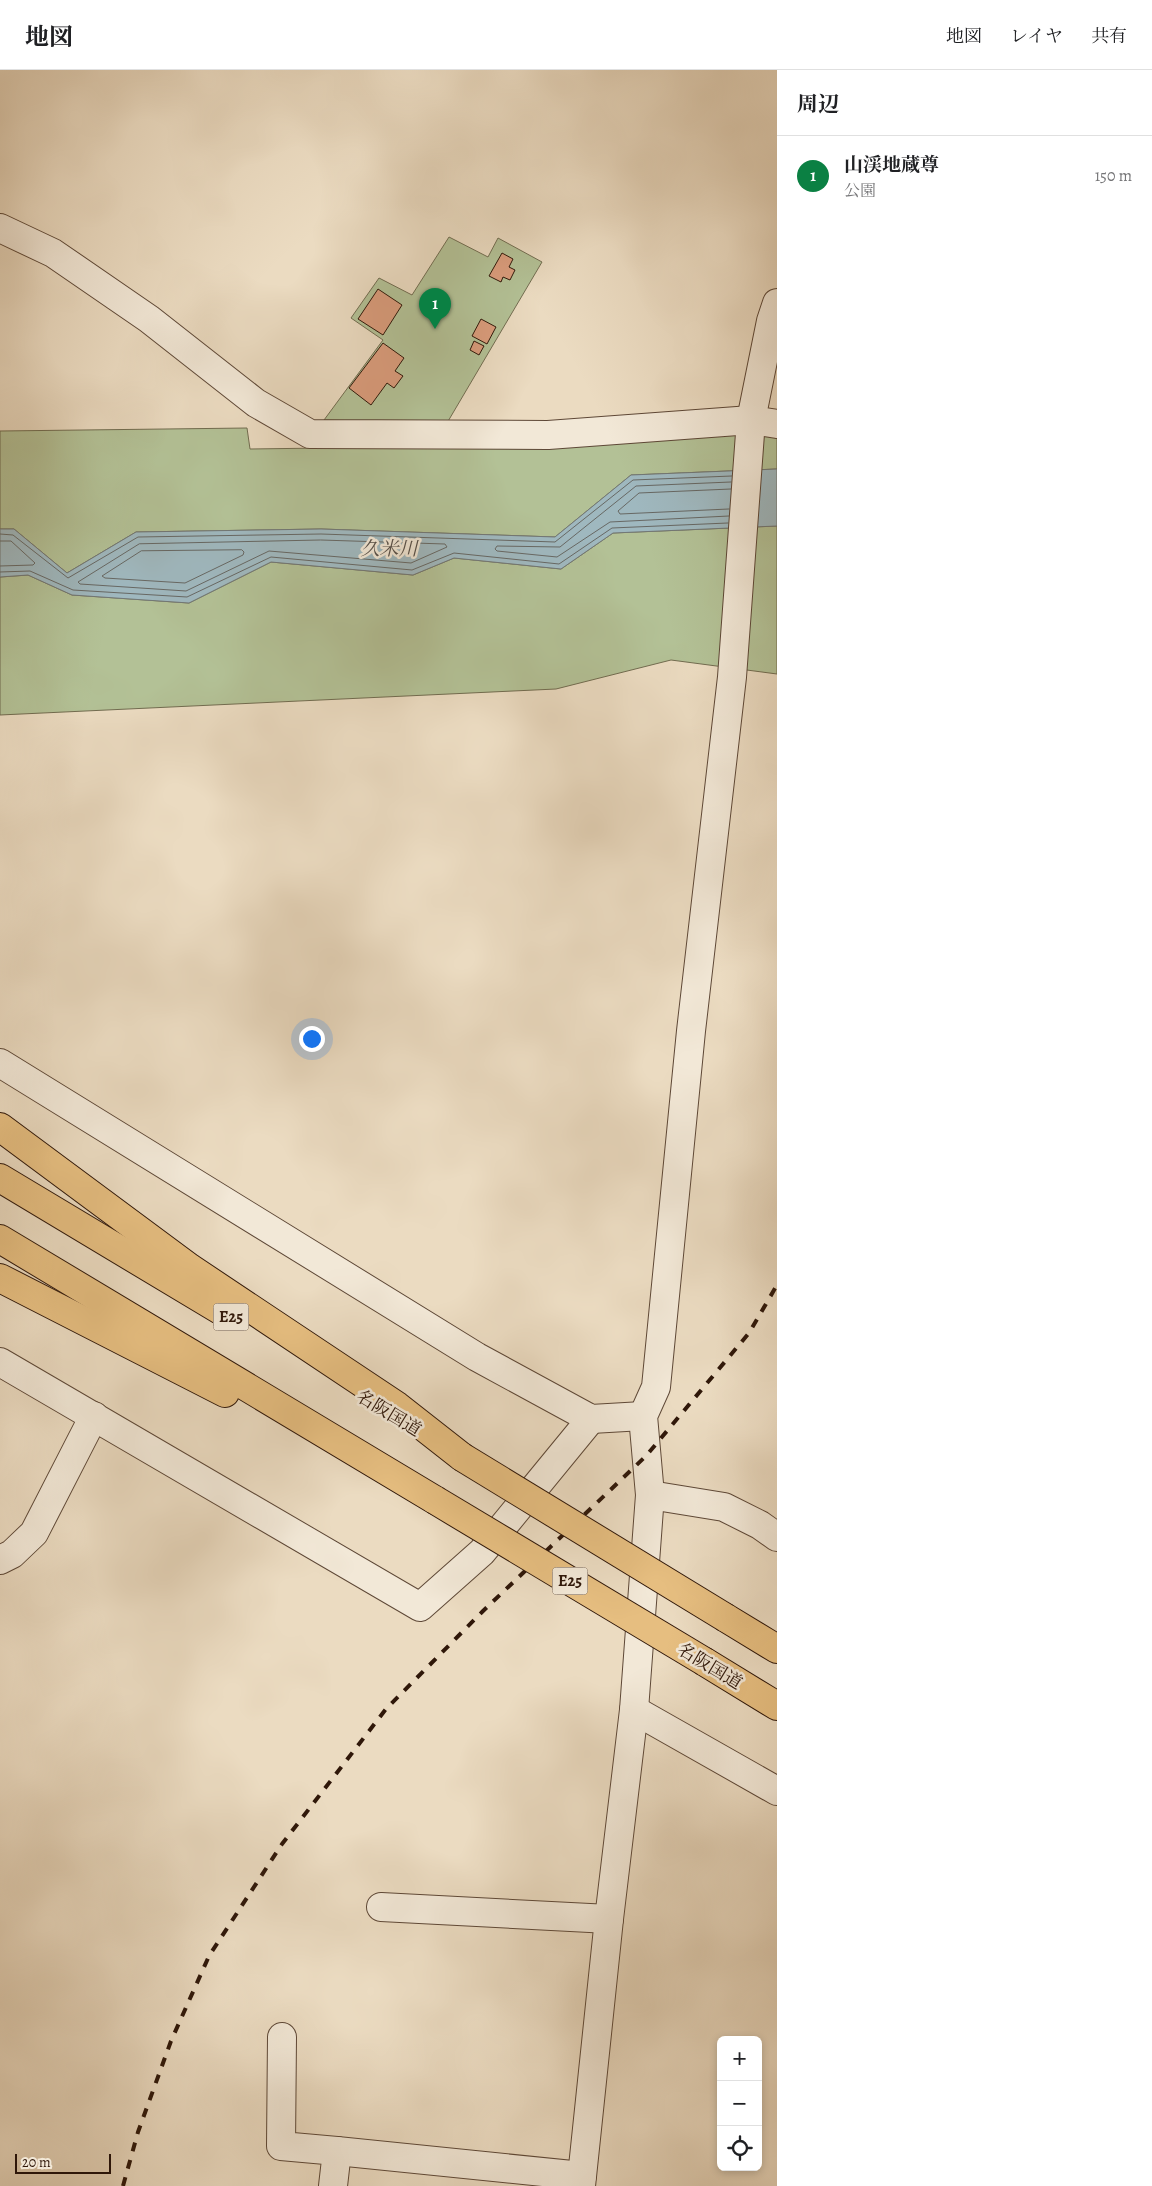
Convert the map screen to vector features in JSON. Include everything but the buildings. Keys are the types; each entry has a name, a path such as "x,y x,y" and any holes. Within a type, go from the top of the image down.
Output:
{"highway":[{"path":"0,1128 190,1268 397,1406 462,1457"},
{"name":"名阪国道","path":"0,1178 777,1649"},
{"name":"名阪国道","path":"0,1239 777,1706"},
{"path":"0,1278 435,1500"}],"street":[{"path":"0,228 53,253 149,318 256,403 310,434 548,435 759,429"},
{"path":"282,2037 281,2146 581,2181 634,1710 650,1495 642,1416 656,1386 691,1030 771,321 777,304"},
{"path":"0,1063 477,1357 591,1419 642,1416"},
{"path":"0,1362 420,1607 482,1552 591,1419"},
{"path":"0,1560 12,1554 34,1533 94,1416"},
{"path":"650,1495 724,1507 760,1525 777,1537"},
{"path":"634,1710 777,1791"},
{"path":"381,1907 609,1919"},
{"path":"333,2186 337,2152"}],"green space":[{"path":"449,237 488,257 498,238 542,262 447,423 324,420 383,340 351,318 379,278 412,295"},
{"path":"247,428 250,449 548,445 777,432 777,469 631,475 555,537 321,529 136,532 67,573 14,529 0,529 0,431"},
{"path":"777,526 777,674 671,660 556,689 0,715 0,577 28,575 72,595 189,603 271,562 413,575 454,558 561,569 613,533"}],"water":[{"name":"久米川","path":"777,469 777,526 613,533 561,569 454,558 413,575 271,562 189,603 72,595 28,575 0,577 0,529 14,529 67,573 136,532 321,529 555,537 631,475"}],"railway":[{"path":"123,2186 138,2132 171,2041 209,1956 282,1844 386,1709 483,1611 646,1456 749,1333 777,1285"}],"place":[{"name":"山渓地蔵尊","path":"435,329"}]}
